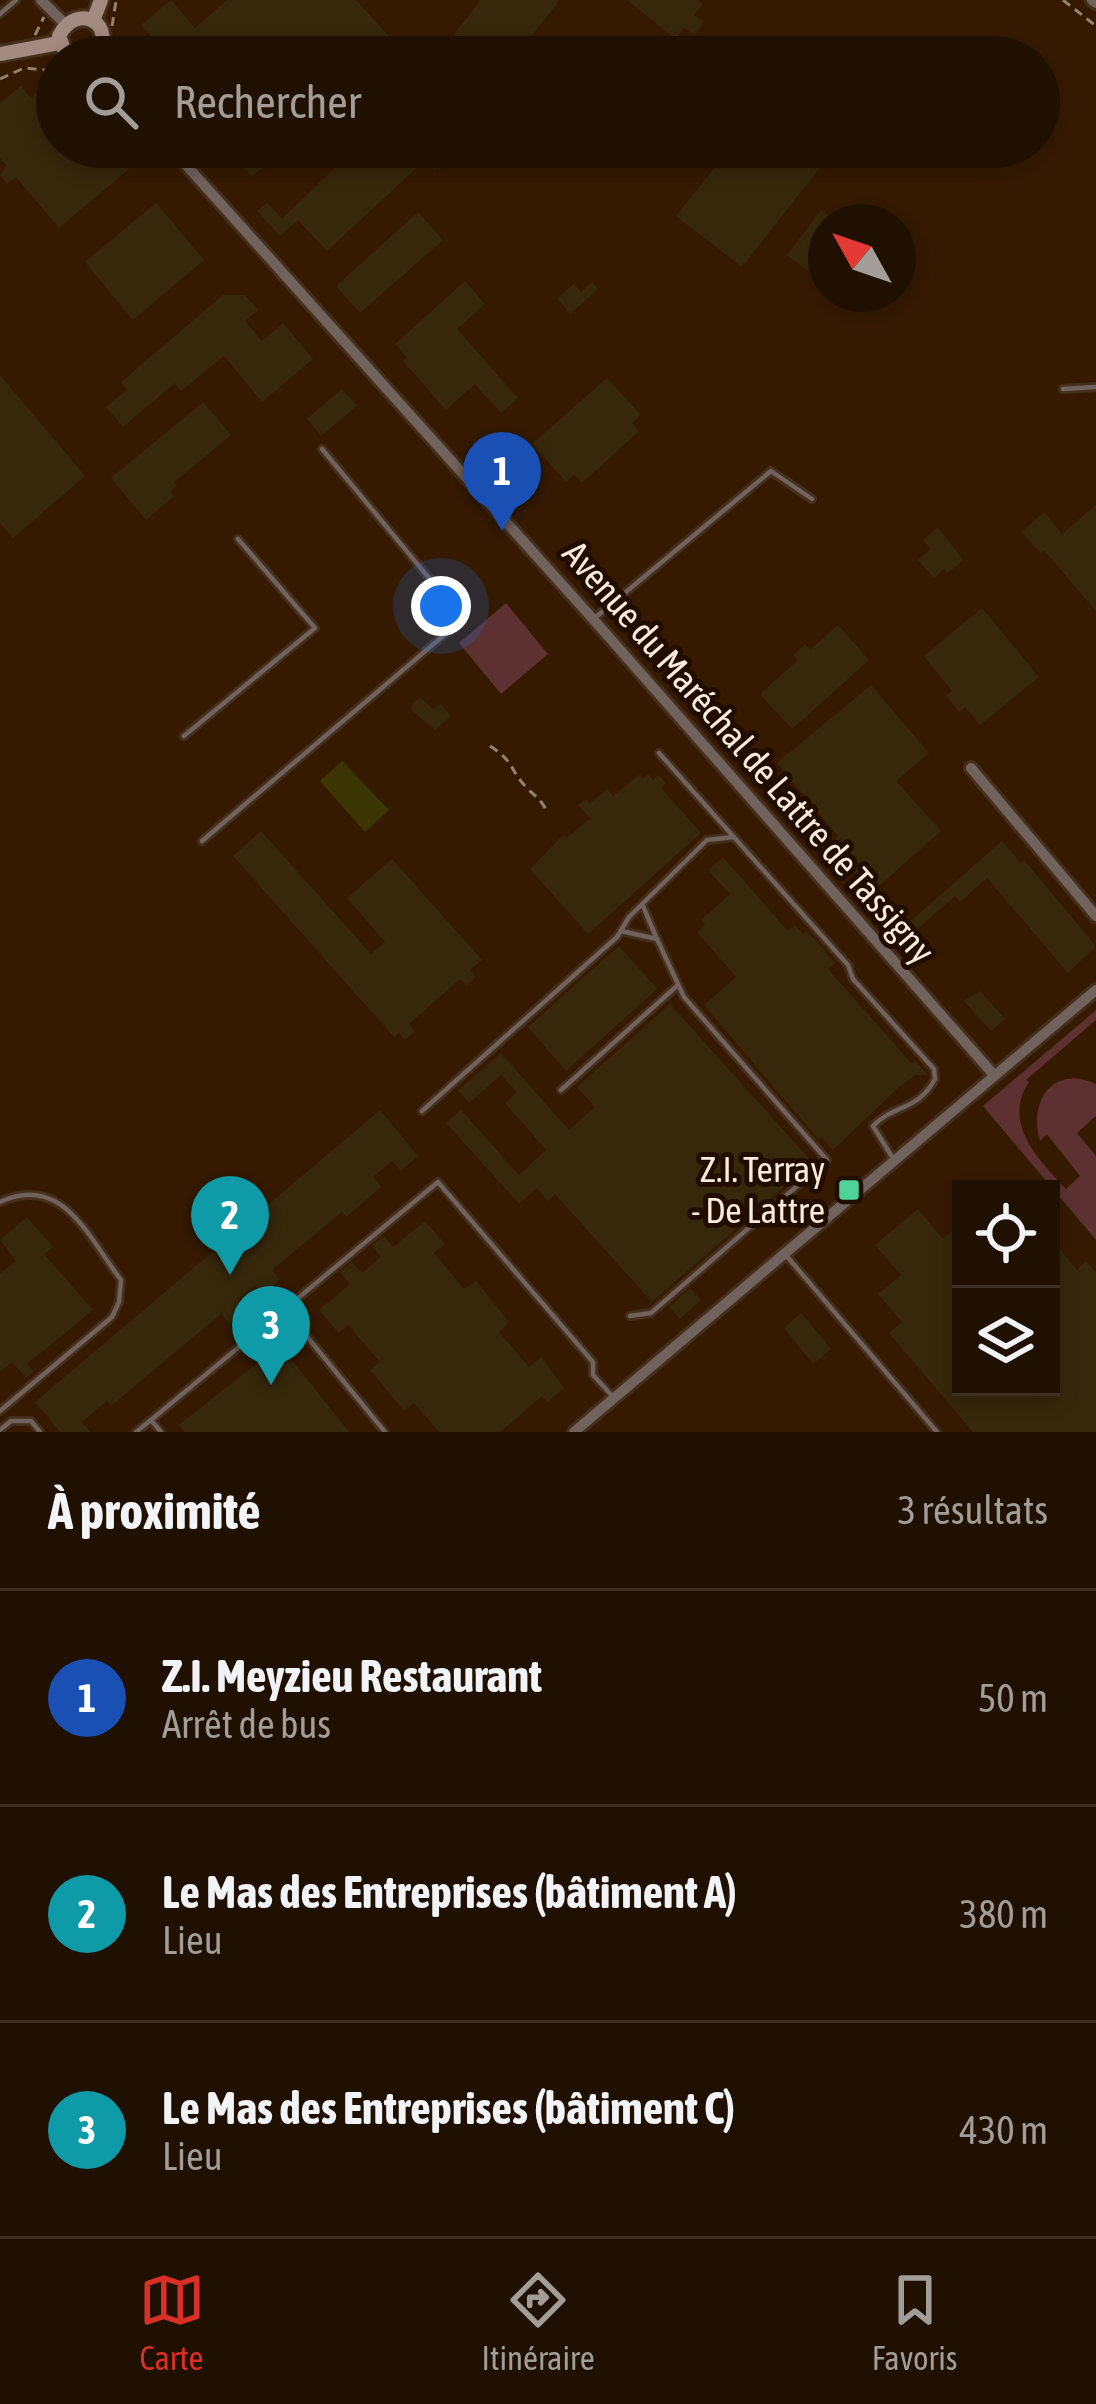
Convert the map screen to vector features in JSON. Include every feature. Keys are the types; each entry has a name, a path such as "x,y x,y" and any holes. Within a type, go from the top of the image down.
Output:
{"street":[{"path":"93,21 101,0"},
{"path":"45,5 65,24"},
{"path":"65,24 79,18 93,21 102,36"},
{"path":"64,36 65,24"},
{"path":"0,54 35,47"},
{"name":"Avenue du Maréchal de Lattre de Tassigny","path":"189,168 994,1076"},
{"path":"971,768 1096,916"},
{"path":"574,1432 1096,990"}],"lane":[{"path":"0,14 16,0"},
{"path":"1063,389 1096,387"},
{"path":"202,841 463,619 322,449"},
{"path":"593,619 771,471 812,499"},
{"path":"184,736 315,628 238,539"},
{"path":"659,753 934,1069 935,1079 918,1103 882,1117 873,1126 894,1160"},
{"path":"422,1111 621,931 707,840 734,837"},
{"path":"630,1316 651,1313 827,1160 678,985 642,904"},
{"path":"621,931 657,939"},
{"path":"561,1090 678,985"},
{"path":"136,1432 438,1182 593,1363 593,1376 614,1398"},
{"path":"0,1202 39,1193 63,1203 121,1280 122,1292 112,1316 0,1411"},
{"path":"784,1253 937,1432"},
{"path":"284,1309 386,1432"},
{"path":"151,1420 161,1432"},
{"path":"0,1430 11,1421 31,1421 40,1432"}],"path":[{"path":"1063,0 1096,26"},
{"path":"36,36 45,5"},
{"path":"35,47 36,39"},
{"path":"0,79 24,68 36,69"},
{"path":"490,746 511,760 524,785 542,798 547,812"}],"shaded area":[{"path":"0,0 1096,0 1096,1432 0,1432"},
{"path":"506,603 548,654 501,694 459,643"},
{"path":"342,761 389,810 365,832 320,781"},
{"path":"1096,1010 1096,1020 1026,1080 1022,1097 1019,1112 1027,1140 1058,1180 1045,1180 983,1106"},
{"path":"1067,1079 1096,1084 1096,1116 1077,1133 1096,1156 1096,1240 1060,1197 1060,1182 1066,1189 1080,1176 1047,1134 1040,1141 1037,1126 1047,1090"}],"building":[{"path":"171,0 195,28 227,0 356,0 389,36 151,36 141,25"},
{"path":"481,0 560,0 532,36 453,36"},
{"path":"627,0 698,0 703,4 694,15 704,22 695,35 684,28 672,36"},
{"path":"21,86 31,98 36,94 36,168 130,168 59,228 16,177 7,184 0,175 6,166 0,158 0,103"},
{"path":"334,168 416,168 327,251 298,220 280,236 257,211 267,203 282,219"},
{"path":"714,168 820,168 742,267 676,216"},
{"path":"156,203 204,260 133,320 85,262"},
{"path":"418,212 443,240 360,313 336,286"},
{"path":"808,227 808,271 787,255"},
{"path":"465,281 485,304 457,329 518,398 501,413 475,384 446,410 403,361 407,358 395,344"},
{"path":"592,282 598,289 570,314 557,298 574,284 581,292"},
{"path":"223,295 245,295 258,310 245,321 262,341 283,323 313,359 262,402 224,356 181,391 175,383 123,427 106,407 127,390 121,382"},
{"path":"0,375 85,476 13,538 0,523"},
{"path":"607,378 641,415 632,423 639,431 582,483 574,474 566,482 532,444"},
{"path":"342,389 357,406 321,436 307,419"},
{"path":"203,402 231,435 174,482 177,486 170,492 174,496 146,520 111,478"},
{"path":"1096,505 1096,611 1044,550 1040,553 1022,532 1044,512 1062,534"},
{"path":"938,527 963,560 934,578 918,560 931,549 923,540"},
{"path":"982,608 1039,677 980,725 965,707 959,712 946,695 952,691 924,656"},
{"path":"838,625 869,660 792,729 760,694 798,660 793,655 805,644 810,650"},
{"path":"871,685 929,753 896,781 941,831 872,892 837,853 832,858 825,849 838,836 777,763"},
{"path":"421,698 434,710 441,704 451,716 435,730 411,710 412,703"},
{"path":"648,774 666,783 661,788 701,833 588,934 530,869 564,834 567,838 590,818 578,805 586,799 590,804 607,789 613,796 639,775 643,779"},
{"path":"261,831 371,954 385,942 347,898 392,859 482,960 470,970 476,977 466,986 460,979 409,1024 415,1031 405,1040 399,1033 394,1037 233,856"},
{"path":"1002,841 1021,863 1024,860 1096,946 1068,973 987,878 960,902 955,896 912,934 905,926"},
{"path":"723,857 788,931 795,925 803,934 807,931 835,963 828,969 912,1064 915,1061 928,1075 916,1075 901,1085 833,1150 821,1137 819,1140 704,1005 736,977 697,932 705,925 701,920 730,894 708,870"},
{"path":"619,946 657,989 566,1071 528,1027"},
{"path":"980,991 1005,1019 991,1031 964,1001"},
{"path":"670,1004 812,1162 652,1302 555,1194 548,1201 537,1188 519,1204 446,1123 461,1110 519,1175 546,1150 505,1103 517,1092 501,1075 469,1103 458,1090 501,1053 569,1130 595,1107 577,1087"},
{"path":"380,1110 418,1156 401,1171 392,1161 373,1177 381,1187 346,1217 342,1212 272,1270 280,1280 263,1295 255,1285 238,1299 246,1309 229,1324 221,1314 111,1406 107,1401 82,1422 90,1432 60,1432 35,1402"},
{"path":"918,1209 943,1239 952,1232 952,1396 1060,1396 1060,1250 1077,1270 1086,1261 1096,1272 1096,1432 973,1432 889,1333 902,1322 878,1294 901,1275 875,1245"},
{"path":"27,1217 53,1247 44,1254 93,1310 27,1364 34,1371 26,1378 12,1362 0,1372 0,1274 16,1261 0,1240"},
{"path":"425,1221 445,1244 434,1253 464,1289 476,1281 509,1322 499,1332 529,1367 541,1357 564,1388 548,1402 542,1396 500,1432 439,1432 414,1403 404,1411 370,1370 380,1362 348,1325 339,1333 319,1310 350,1284 340,1272 352,1262 362,1273 381,1257 372,1245 384,1236 393,1247"},
{"path":"690,1288 701,1300 680,1319 669,1307"},
{"path":"801,1313 831,1349 813,1364 784,1328"},
{"path":"280,1345 349,1432 185,1432 179,1425"}],"place":[{"name":"Z.I. Meyzieu Restaurant","path":"502,531"},
{"name":"Z.I. Terray - De Lattre","path":"849,1190"},
{"name":"Le Mas des Entreprises (bâtiment A)","path":"230,1275"},
{"name":"Le Mas des Entreprises (bâtiment C)","path":"271,1385"}]}
